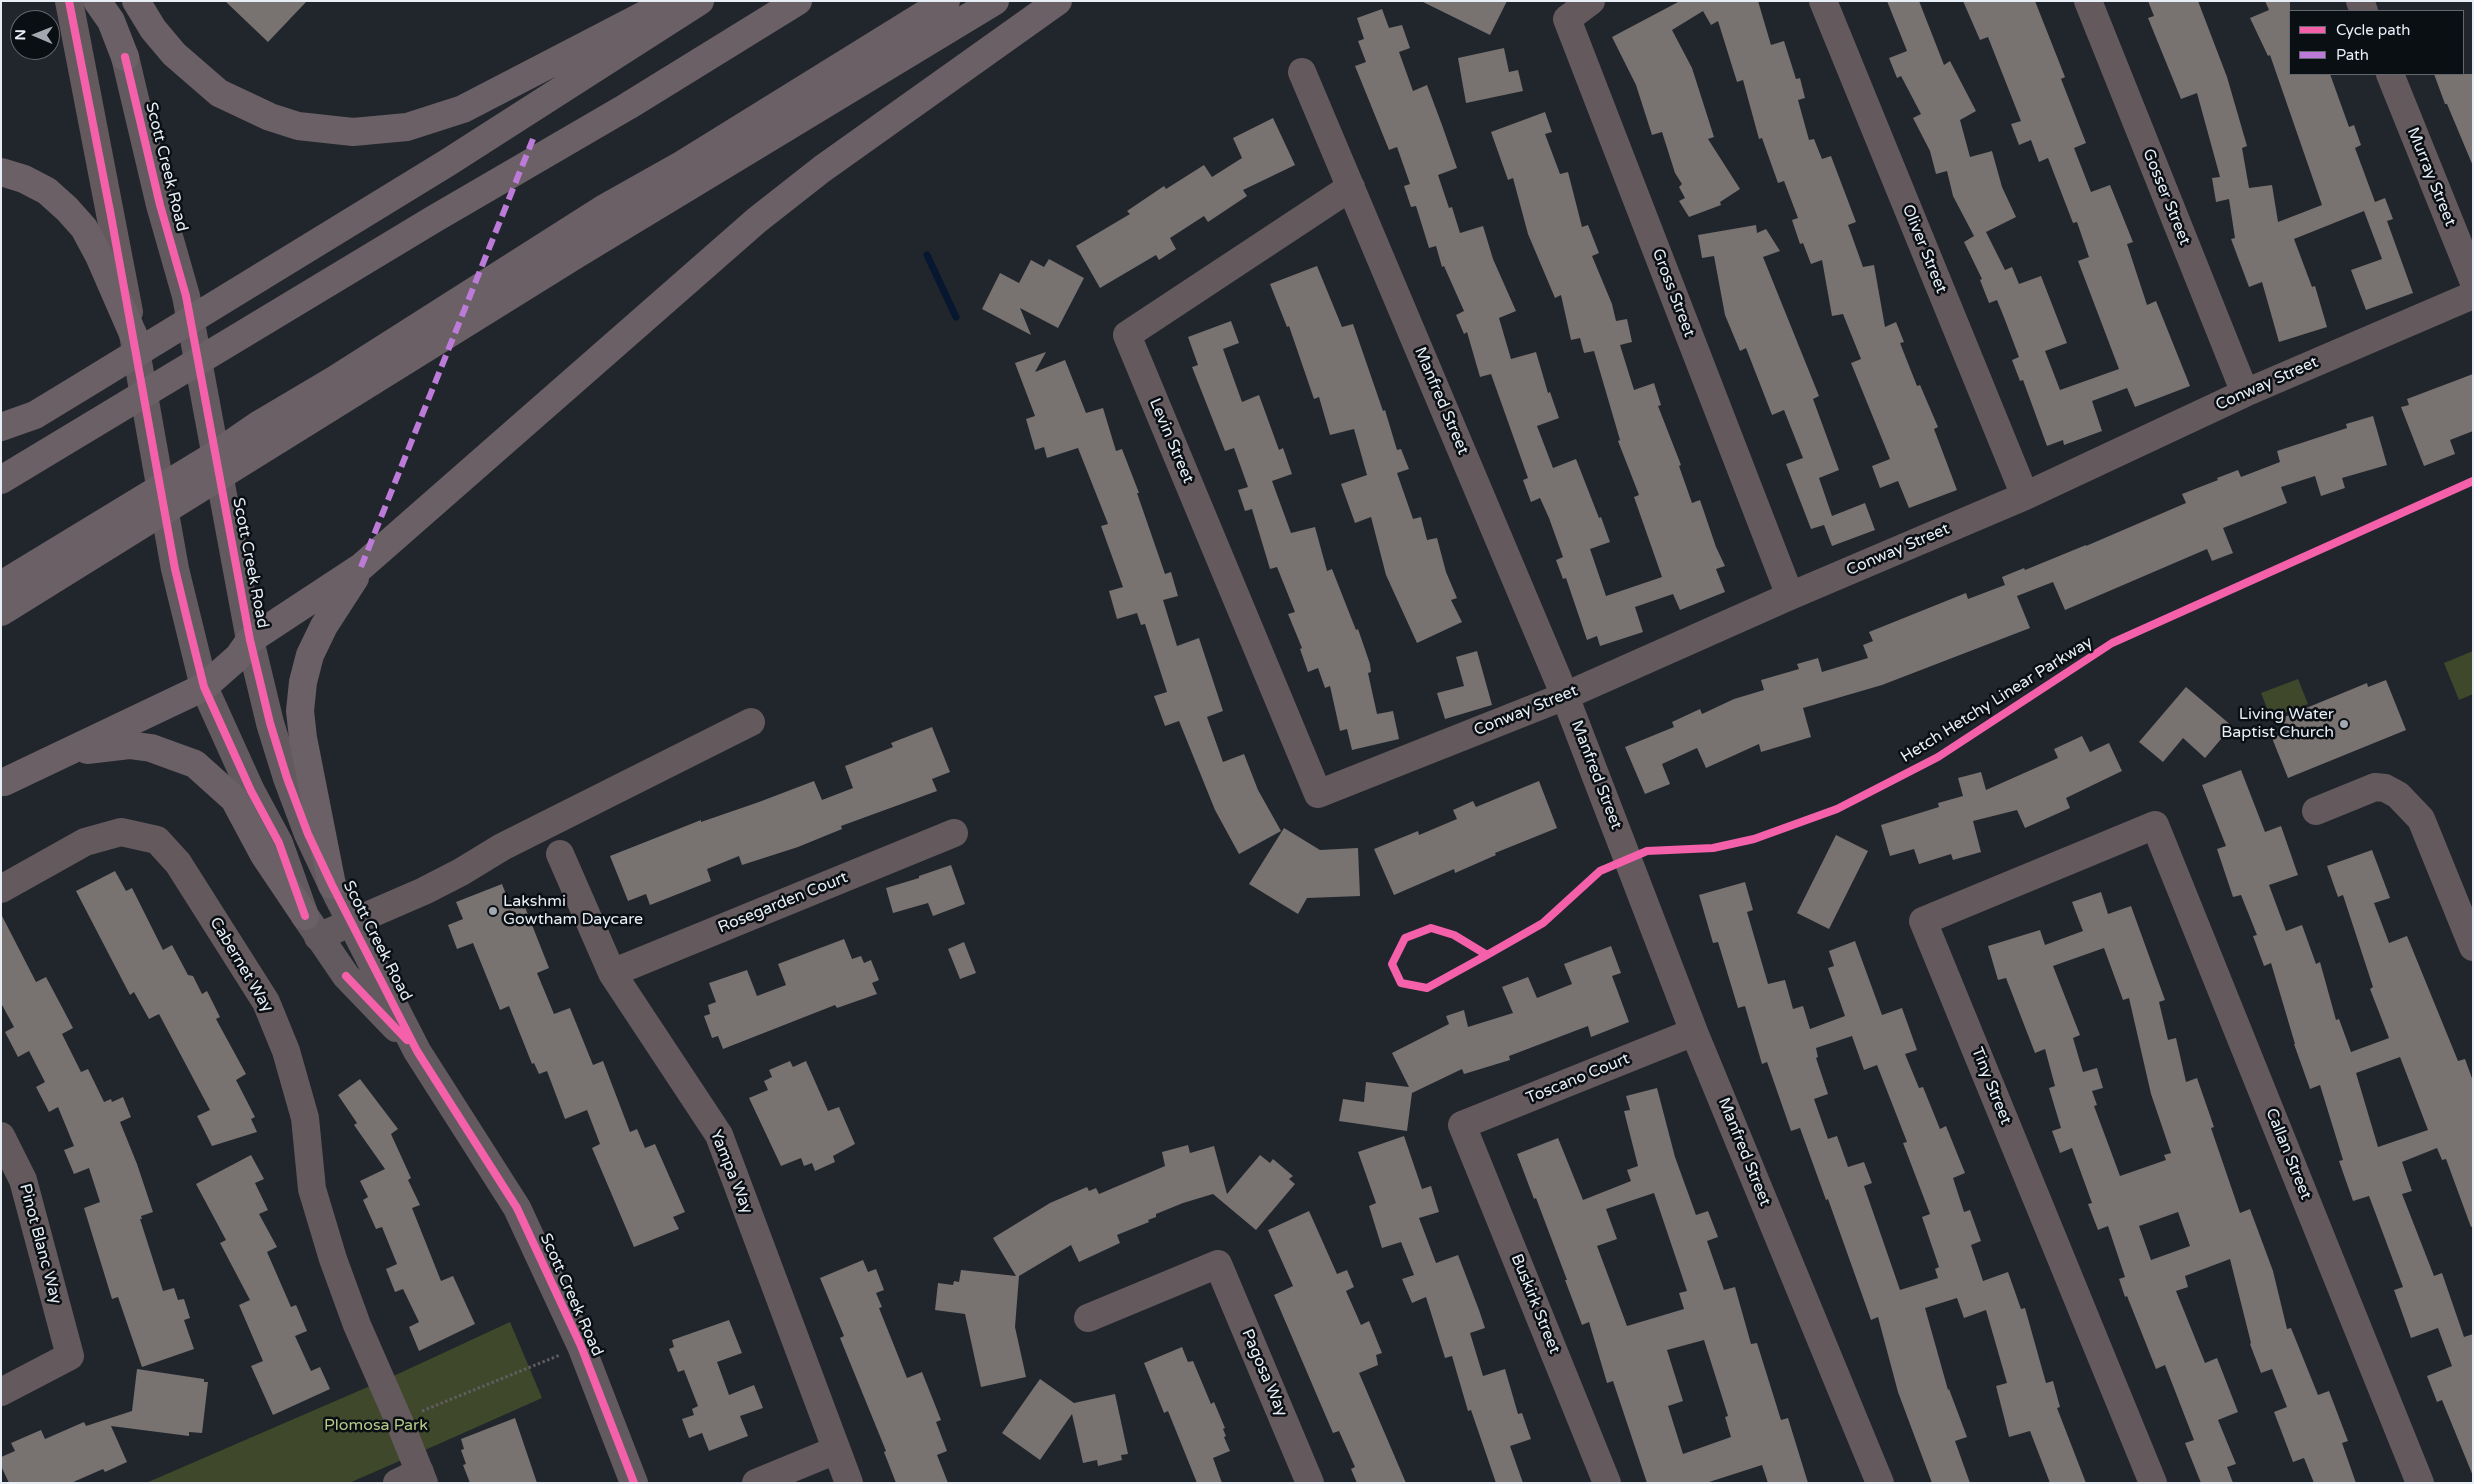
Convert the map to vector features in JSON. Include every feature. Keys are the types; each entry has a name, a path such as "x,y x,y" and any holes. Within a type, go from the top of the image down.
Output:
{"highway":[{"path":"97,1 111,21 125,57"},
{"path":"136,1 153,29 174,54 219,93 270,117 298,126 353,132 407,127 463,109 671,1"},
{"path":"1,427 35,415 234,294 508,125 700,1"},
{"path":"1,480 434,218 628,106 798,1"},
{"path":"261,438 334,380 379,350 493,281 603,209 683,164 946,1"},
{"path":"1,612 117,528 261,438 382,377 578,254 995,1"},
{"path":"3,782 204,687 238,656 250,640 361,567 757,220 822,168 1058,1"},
{"path":"1,172 24,179 46,191 67,209 84,228 100,256 133,334"},
{"path":"1,585 117,528"},
{"path":"332,885 303,738 301,701 303,682 310,655 324,626 361,567"},
{"path":"3,782 87,750 108,746 129,745 151,748 195,764 234,800 264,855 312,927"}],"main road":[{"name":"Scott Creek Road","path":"125,57 160,205 186,296 250,640 270,723 287,778 308,834 332,885 417,1051 517,1208 581,1346 634,1483"},
{"name":"Scott Creek Road","path":"133,334 175,569 204,687 251,791 279,843 312,927 346,976 417,1051"}],"street":[{"name":"Scott Creek Road","path":"69,1 133,334"},
{"name":"Scott Creek Road","path":"113,1 125,57"},
{"name":"Gross Street","path":"1591,1 1566,19 1790,596"},
{"name":"Oliver Street","path":"1823,1 2025,496"},
{"name":"Gosser Street","path":"2088,1 2245,393"},
{"name":"Manfred Street","path":"1302,72 1565,696 1694,1032 1880,1483"},
{"name":"Murray Street","path":"2390,75 2473,280"},
{"name":"Levin Street","path":"1318,794 1127,335 1351,187"},
{"name":"Conway Street","path":"1318,794 1565,696 1790,596 2025,496 2245,393 2473,295"},
{"path":"312,927 351,921 424,891 461,872 502,847 751,722"},
{"path":"2316,811 2375,787 2384,788 2398,795 2421,819 2470,933"},
{"name":"Tiny Street","path":"2153,1483 1923,921 2155,824"},
{"name":"Callan Street","path":"2155,824 2420,1483"},
{"name":"Cabernet Way","path":"1,889 85,842 121,832 157,840 178,863 266,1002 286,1050 304,1118 312,1189 332,1259 356,1325 400,1421 413,1479"},
{"name":"Rosegarden Court","path":"612,973 954,833"},
{"name":"Yampa Way","path":"560,854 612,973 719,1135 849,1483"},
{"name":"Toscano Court","path":"1462,1125 1694,1032"},
{"name":"Buskirk Street","path":"1462,1125 1607,1483"},
{"name":"Pinot Blanc Way","path":"1,1136 23,1180 70,1356 1,1392"},
{"name":"Pagosa Way","path":"1088,1318 1218,1264 1310,1483"},
{"path":"756,1483 836,1450"}],"path":[{"path":"400,1421 581,1346"}],"green space":[{"path":"2473,651 2473,694 2459,700 2444,663"},
{"path":"2298,679 2308,704 2271,718 2261,693"},
{"name":"Plomosa Park","path":"510,1322 542,1398 434,1446 349,1483 146,1483 400,1373"}],"building":[{"path":"225,1 307,1 268,42"},
{"path":"1421,1 1507,1 1490,35"},
{"path":"1680,1 1758,1 1771,45 1784,41 1796,79 1800,78 1805,98 1798,100 1809,140 1814,139 1822,159 1831,156 1856,222 1848,225 1863,267 1874,265 1885,327 1896,322 1904,342 1900,343 1917,386 1920,385 1938,427 1934,429 1957,490 1909,508 1898,481 1880,488 1872,466 1890,459 1851,363 1861,359 1843,314 1832,316 1822,260 1811,264 1803,243 1800,244 1792,220 1798,218 1784,181 1778,183 1762,138 1759,139 1743,80 1737,82 1718,21 1711,25 1703,11 1672,30 1692,68 1714,137 1708,139 1740,189 1720,202 1721,205 1689,217 1679,201 1685,198 1679,187 1682,184 1675,173 1662,132 1652,135 1636,85 1612,37"},
{"path":"1887,1 1919,1 1944,65 1950,61 1976,111 1960,120 1970,157 1992,151 2002,187 2016,217 1986,232 2005,270 2012,267 2019,284 2041,276 2067,343 2045,351 2060,390 2119,369 2078,261 2089,257 2077,222 2073,223 2048,158 2039,162 2031,140 2019,145 2011,124 2021,121 1988,37 1980,40 1963,1 2035,1 2065,77 2061,79 2086,143 2074,148 2091,192 2110,185 2133,242 2127,244 2147,305 2156,301 2190,386 2135,407 2127,388 2092,401 2102,431 2064,445 2063,440 2047,446 2023,380 2020,381 2012,360 2019,357 1997,300 1989,303 1980,280 1982,279 1964,242 1974,236 1953,196 1947,171 1936,174 1930,151 1913,118 1921,114 1901,76 1897,78 1889,58 1907,51"},
{"path":"2148,1 2198,1 2227,77 2247,146 2242,148 2249,188 2272,185 2278,222 2322,205 2270,55 2268,56 2250,18 2269,10 2265,1 2290,1 2289,75 2330,75 2349,127 2354,125 2361,145 2355,148 2375,202 2385,198 2393,219 2387,221 2413,293 2366,310 2351,270 2382,259 2364,211 2294,239 2312,287 2315,286 2327,327 2279,342 2262,282 2249,287 2231,239 2235,238 2229,199 2216,202 2212,178 2220,177 2197,93 2181,99 2148,18 2154,16"},
{"path":"1382,9 1389,28 1402,25 1410,48 1399,52 1413,91 1427,85 1457,168 1438,175 1449,208 1452,207 1460,233 1483,226 1493,259 1516,311 1499,318 1511,359 1536,352 1548,393 1550,392 1559,418 1537,426 1553,468 1576,459 1599,518 1601,517 1610,542 1590,549 1606,596 1662,577 1634,497 1639,495 1618,441 1620,440 1594,351 1584,353 1580,338 1571,340 1561,295 1555,298 1528,234 1513,178 1508,180 1491,132 1545,112 1552,132 1545,134 1560,174 1568,172 1582,227 1588,225 1599,253 1592,256 1612,304 1616,321 1627,319 1632,342 1620,345 1634,390 1654,383 1661,405 1658,406 1681,465 1679,466 1692,503 1700,500 1716,547 1725,566 1716,569 1725,592 1680,610 1673,594 1635,607 1643,632 1600,646 1597,636 1587,640 1566,578 1563,579 1556,560 1563,557 1549,518 1540,498 1531,502 1523,480 1528,478 1491,374 1480,377 1467,332 1464,334 1456,315 1464,311 1444,266 1442,267 1436,246 1429,248 1416,206 1411,207 1404,186 1410,184 1397,147 1389,150 1355,66 1366,62 1358,41 1364,39 1357,18"},
{"path":"1504,48 1509,72 1518,70 1523,91 1466,103 1458,58"},
{"path":"2473,74 2473,166 2447,104 2445,104 2434,75"},
{"path":"1273,118 1295,165 1243,190 1247,196 1208,222 1204,216 1170,238 1176,249 1159,260 1156,255 1100,288 1076,246 1130,214 1127,211 1164,186 1166,189 1204,165 1212,177 1242,158 1233,138"},
{"path":"1756,225 1757,233 1766,229 1780,251 1763,257 1819,396 1813,399 1839,470 1819,478 1832,516 1865,503 1875,530 1832,546 1824,525 1811,529 1786,464 1803,458 1784,410 1772,415 1746,348 1740,351 1725,315 1714,256 1702,258 1698,235"},
{"path":"1049,259 1084,278 1058,328 1020,308 1031,335 982,309 1000,273 1019,283 1031,260 1044,267"},
{"path":"1317,266 1342,327 1353,324 1383,411 1385,410 1397,450 1401,449 1409,469 1397,473 1413,519 1421,517 1427,540 1437,538 1446,572 1457,598 1451,600 1462,622 1417,643 1386,575 1371,517 1355,523 1341,484 1367,475 1354,429 1330,435 1319,397 1314,399 1289,326 1287,327 1270,284"},
{"path":"1231,321 1239,343 1223,349 1242,402 1259,395 1279,450 1283,448 1292,474 1272,481 1291,533 1315,527 1327,571 1332,569 1356,630 1358,629 1370,664 1371,672 1368,673 1377,714 1393,711 1399,739 1352,750 1347,729 1340,731 1330,686 1325,688 1318,668 1308,672 1300,649 1302,648 1288,614 1295,612 1277,567 1270,569 1252,509 1245,511 1238,490 1248,487 1234,448 1225,451 1192,367 1198,365 1188,337"},
{"path":"1046,352 1035,372 1065,360 1086,413 1103,408 1116,451 1122,449 1139,493 1137,493 1165,574 1171,572 1178,596 1163,600 1177,646 1199,638 1223,711 1207,717 1223,762 1244,754 1258,790 1281,831 1239,854 1215,810 1179,721 1165,726 1154,696 1167,692 1145,624 1141,625 1137,613 1117,619 1109,591 1123,587 1101,526 1108,524 1078,448 1047,458 1044,447 1035,450 1026,419 1035,416 1015,363"},
{"path":"2473,374 2473,431 2450,440 2455,454 2424,466 2401,407 2409,405 2407,399"},
{"path":"2373,416 2387,465 2342,478 2345,488 2321,496 2315,476 2281,487 2287,503 2223,528 2233,553 2212,561 2207,549 2065,610 2053,582 2017,596 2030,628 1882,685 1803,708 1811,737 1761,752 1759,744 1706,768 1697,748 1662,764 1670,784 1645,794 1625,747 1674,727 1672,722 1700,709 1702,714 1734,699 1764,690 1761,680 1799,669 1797,664 1818,658 1822,672 1868,658 1863,645 1873,641 1869,632 1966,593 1968,599 2005,585 2002,577 2086,546 2186,503 2182,494 2238,470 2241,477 2280,462 2277,451 2347,428 2346,424"},
{"path":"1477,651 1492,705 1445,719 1437,693 1464,686 1456,657"},
{"name":"Living Water Baptist Church","path":"2386,680 2406,730 2288,778 2272,738 2287,732 2282,718 2367,683 2368,687"},
{"path":"2186,687 2232,726 2205,758 2183,738 2163,762 2139,742"},
{"path":"932,727 950,772 932,779 937,791 841,826 842,829 798,847 742,865 739,856 707,869 711,881 650,905 646,894 628,901 610,856 701,820 701,822 814,781 822,800 853,788 845,766 893,747 891,743"},
{"path":"2082,736 2090,752 2109,743 2122,771 2066,798 2070,808 2025,828 2017,810 1973,821 1981,852 1953,860 1951,854 1919,864 1914,849 1890,856 1881,825 1939,807 1938,803 1963,796 1958,778 1981,772 1986,790 2058,758 2054,749"},
{"path":"2241,770 2265,832 2281,826 2298,875 2269,885 2286,931 2302,925 2316,964 2320,962 2336,1020 2339,1019 2351,1052 2389,1038 2370,989 2373,987 2343,895 2338,897 2327,866 2372,850 2390,898 2374,903 2389,943 2407,936 2458,1061 2465,1059 2473,1081 2473,1226 2471,1227 2446,1159 2442,1160 2437,1148 2402,1162 2412,1191 2402,1194 2434,1276 2442,1273 2464,1337 2473,1334 2473,1476 2442,1400 2437,1402 2427,1376 2452,1366 2438,1328 2411,1338 2394,1290 2403,1287 2369,1196 2353,1201 2339,1161 2343,1160 2320,1085 2310,1089 2294,1044 2271,963 2264,966 2253,936 2257,935 2241,895 2233,897 2217,849 2226,846 2202,785","holes":["2400,1057 2428,1130 2378,1147 2356,1073"]},
{"path":"1539,781 1557,828 1495,853 1496,855 1455,873 1454,869 1394,895 1374,849 1418,831 1419,835 1457,819 1453,810 1473,801 1476,807"},
{"path":"1284,828 1320,850 1358,848 1360,896 1307,898 1298,914 1249,884"},
{"path":"1836,835 1868,851 1829,929 1797,913"},
{"path":"951,865 965,904 933,916 928,903 893,913 886,888 919,878 919,876"},
{"path":"115,871 126,891 132,888 163,950 172,945 188,975 193,976 202,994 207,991 220,1017 216,1019 246,1074 236,1080 255,1117 251,1119 257,1132 212,1146 197,1116 210,1110 159,1014 149,1019 134,992 130,995 76,891"},
{"path":"1745,882 1753,910 1747,912 1768,984 1785,980 1793,1009 1803,1006 1810,1029 1845,1016 1828,968 1834,966 1829,951 1855,941 1882,1015 1902,1008 1917,1050 1905,1054 1919,1088 1923,1087 1940,1129 1946,1126 1965,1173 1953,1178 1964,1212 1970,1210 1981,1241 1971,1245 1983,1281 2008,1272 2021,1309 2025,1308 2046,1383 2053,1381 2060,1407 2057,1408 2086,1483 2050,1483 2030,1431 2009,1437 1996,1386 2007,1383 1986,1310 1964,1318 1957,1298 1925,1308 1948,1390 1967,1437 1955,1441 1970,1483 1932,1483 1898,1392 1878,1317 1871,1320 1828,1199 1826,1200 1800,1128 1791,1131 1767,1062 1762,1064 1745,1006 1738,1008 1718,942 1713,943 1699,895","holes":["1852,1036 1864,1070 1877,1065 1907,1142 1903,1143 1930,1214 1922,1217 1939,1267 1935,1269 1938,1278 1900,1290 1864,1186 1872,1183 1864,1162 1848,1167 1837,1136 1828,1139 1814,1099 1828,1094 1816,1058 1818,1057 1816,1048"]},
{"path":"502,884 509,902 521,897 549,968 537,973 554,1014 570,1008 593,1065 603,1061 630,1132 637,1129 645,1148 655,1144 685,1212 673,1217 679,1229 634,1247 592,1148 600,1144 587,1110 565,1119 547,1071 539,1074 534,1063 532,1064 509,1006 500,1010 473,943 457,949 448,925 463,919 456,902"},
{"path":"2101,892 2108,914 2131,906 2165,1000 2159,1002 2168,1040 2176,1038 2186,1082 2197,1078 2214,1127 2211,1128 2240,1213 2250,1209 2273,1271 2287,1329 2291,1328 2318,1395 2329,1391 2348,1441 2342,1443 2356,1483 2314,1483 2304,1458 2293,1462 2274,1412 2287,1407 2272,1369 2261,1373 2250,1344 2230,1259 2185,1276 2188,1287 2176,1291 2205,1363 2217,1358 2238,1412 2218,1420 2236,1464 2227,1467 2233,1483 2201,1483 2185,1443 2194,1440 2165,1365 2156,1369 2127,1296 2125,1297 2119,1279 2125,1277 2108,1226 2098,1230 2088,1204 2092,1203 2072,1148 2060,1153 2052,1131 2061,1128 2049,1088 2055,1086 2045,1049 2035,1053 2006,978 1998,980 1988,946 2040,930 2045,945 2083,931 2072,902","holes":["2104,948 2123,1000 2129,998 2151,1094 2171,1153 2164,1155 2166,1160 2120,1176 2094,1106 2097,1105 2092,1091 2103,1088 2097,1068 2083,1072 2073,1038 2080,1035 2053,966","2178,1212 2190,1246 2151,1260 2139,1226"]},
{"path":"1,914 36,982 46,977 73,1028 62,1034 81,1072 88,1069 104,1102 111,1099 112,1102 123,1097 131,1117 120,1122 137,1164 153,1212 141,1216 142,1219 140,1219 163,1291 174,1288 178,1300 184,1299 190,1318 184,1320 194,1349 142,1367 118,1297 112,1299 84,1208 100,1202 89,1168 74,1174 64,1150 74,1146 58,1107 49,1112 36,1087 45,1082 29,1051 18,1057 5,1032 14,1027 1,1003"},
{"path":"844,939 852,959 861,956 864,963 871,960 879,980 872,983 877,994 837,1008 835,1005 723,1049 718,1036 712,1038 704,1016 710,1014 708,1005 716,1002 709,983 747,970 757,996 786,985 778,964"},
{"path":"964,942 976,973 960,979 948,949"},
{"path":"1611,946 1621,973 1612,976 1629,1022 1591,1037 1588,1026 1509,1056 1510,1060 1464,1074 1462,1069 1412,1093 1407,1131 1339,1121 1343,1099 1364,1102 1366,1082 1409,1087 1392,1053 1449,1024 1446,1016 1464,1010 1468,1027 1513,1013 1502,987 1528,977 1537,998 1572,984 1564,964"},
{"path":"790,1061 793,1067 806,1061 828,1111 839,1107 855,1144 833,1156 835,1162 815,1171 812,1163 804,1166 801,1158 781,1166 749,1098 768,1090 764,1081 772,1077 769,1070"},
{"path":"360,1079 398,1129 391,1134 411,1178 408,1180 420,1205 412,1208 441,1281 453,1276 475,1324 419,1351 409,1327 419,1322 403,1289 395,1292 386,1269 397,1264 382,1227 376,1229 363,1200 368,1197 360,1181 385,1169 354,1125 357,1123 338,1095"},
{"path":"1657,1088 1675,1157 1696,1215 1708,1211 1718,1237 1707,1241 1724,1290 1735,1287 1751,1344 1757,1343 1781,1420 1788,1418 1808,1483 1768,1483 1762,1465 1706,1483 1647,1483 1613,1381 1607,1383 1589,1322 1582,1325 1536,1198 1534,1199 1517,1154 1558,1138 1583,1200 1631,1181 1627,1170 1638,1166 1624,1111 1630,1110 1626,1096","holes":["1654,1193 1687,1291 1679,1293 1684,1309 1627,1326 1597,1246 1617,1239 1606,1209","1704,1340 1728,1416 1725,1417 1731,1437 1683,1454 1668,1406 1683,1401 1667,1350"]},
{"path":"1404,1136 1422,1189 1431,1186 1439,1212 1419,1218 1436,1263 1458,1255 1485,1328 1470,1333 1483,1376 1505,1369 1518,1414 1522,1413 1531,1439 1510,1446 1523,1483 1496,1483 1471,1410 1468,1411 1452,1356 1445,1358 1426,1297 1412,1303 1402,1279 1414,1275 1401,1242 1382,1248 1369,1206 1376,1203 1358,1152"},
{"path":"1188,1145 1190,1153 1214,1146 1227,1194 1260,1155 1270,1163 1273,1159 1293,1176 1289,1179 1295,1184 1256,1230 1213,1194 1156,1214 1156,1217 1148,1220 1149,1222 1117,1235 1120,1243 1079,1262 1071,1245 1019,1276 1015,1327 1026,1377 981,1387 965,1314 935,1310 938,1283 953,1285 954,1281 959,1282 961,1270 1016,1276 993,1238 1050,1203 1087,1187 1089,1191 1096,1188 1099,1194 1165,1166 1162,1152"},
{"path":"251,1155 264,1179 255,1183 268,1210 259,1214 277,1247 267,1252 291,1307 296,1305 307,1331 295,1336 311,1371 320,1367 330,1389 273,1415 251,1366 263,1361 239,1305 250,1300 220,1243 226,1240 196,1184"},
{"path":"1309,1211 1337,1274 1347,1270 1354,1287 1346,1291 1361,1325 1369,1321 1382,1353 1376,1355 1378,1365 1359,1373 1406,1483 1357,1483 1351,1469 1355,1467 1339,1431 1333,1433 1274,1295 1293,1286 1268,1230"},
{"path":"863,1260 868,1272 876,1269 884,1290 876,1293 882,1307 879,1308 907,1378 922,1372 941,1420 936,1422 947,1451 937,1455 948,1483 896,1483 884,1452 886,1451 840,1338 844,1336 820,1278"},
{"path":"729,1320 742,1353 717,1362 729,1395 754,1385 763,1408 740,1416 748,1436 709,1451 702,1433 689,1438 682,1419 694,1415 692,1409 698,1406 684,1370 678,1372 669,1349 674,1347 672,1340"},
{"path":"1182,1347 1188,1362 1193,1361 1211,1404 1214,1402 1225,1428 1223,1429 1226,1436 1224,1437 1230,1451 1213,1458 1222,1483 1197,1483 1168,1411 1164,1413 1144,1363"},
{"path":"137,1369 204,1379 204,1382 208,1382 202,1433 189,1432 189,1436 111,1426 127,1462 105,1472 103,1469 71,1483 9,1483 1,1466 1,1457 15,1451 11,1443 41,1430 45,1439 84,1422 86,1426 132,1411"},
{"path":"1040,1379 1074,1403 1115,1394 1128,1454 1121,1455 1122,1460 1098,1466 1097,1460 1083,1463 1072,1414 1040,1460 1002,1433"},
{"path":"515,1418 537,1483 470,1483 463,1465 466,1464 461,1450 464,1449 461,1439"}],"waterway":[{"path":"927,255 956,317"}],"marked path":[{"path":"361,567 533,139"}],"cycle path":[{"path":"69,1 111,216 175,569 204,687 251,791 279,843 305,916"},
{"path":"125,57 160,205 186,296 250,640 270,723 287,778 308,834 332,885 417,1051 517,1208 581,1346 634,1483"},
{"name":"Hetch Hetchy Linear Parkway","path":"1487,955 1454,935 1431,928 1405,938 1392,964 1401,983 1427,988 1487,955 1543,923 1600,871 1647,851 1713,848 1754,839 1837,809 1938,757 2112,643 2473,481"},
{"path":"346,976 407,1040"}],"place":[{"name":"Living Water Baptist Church","path":"2344,724"},
{"name":"Lakshmi Gowtham Daycare","path":"493,911"}]}
